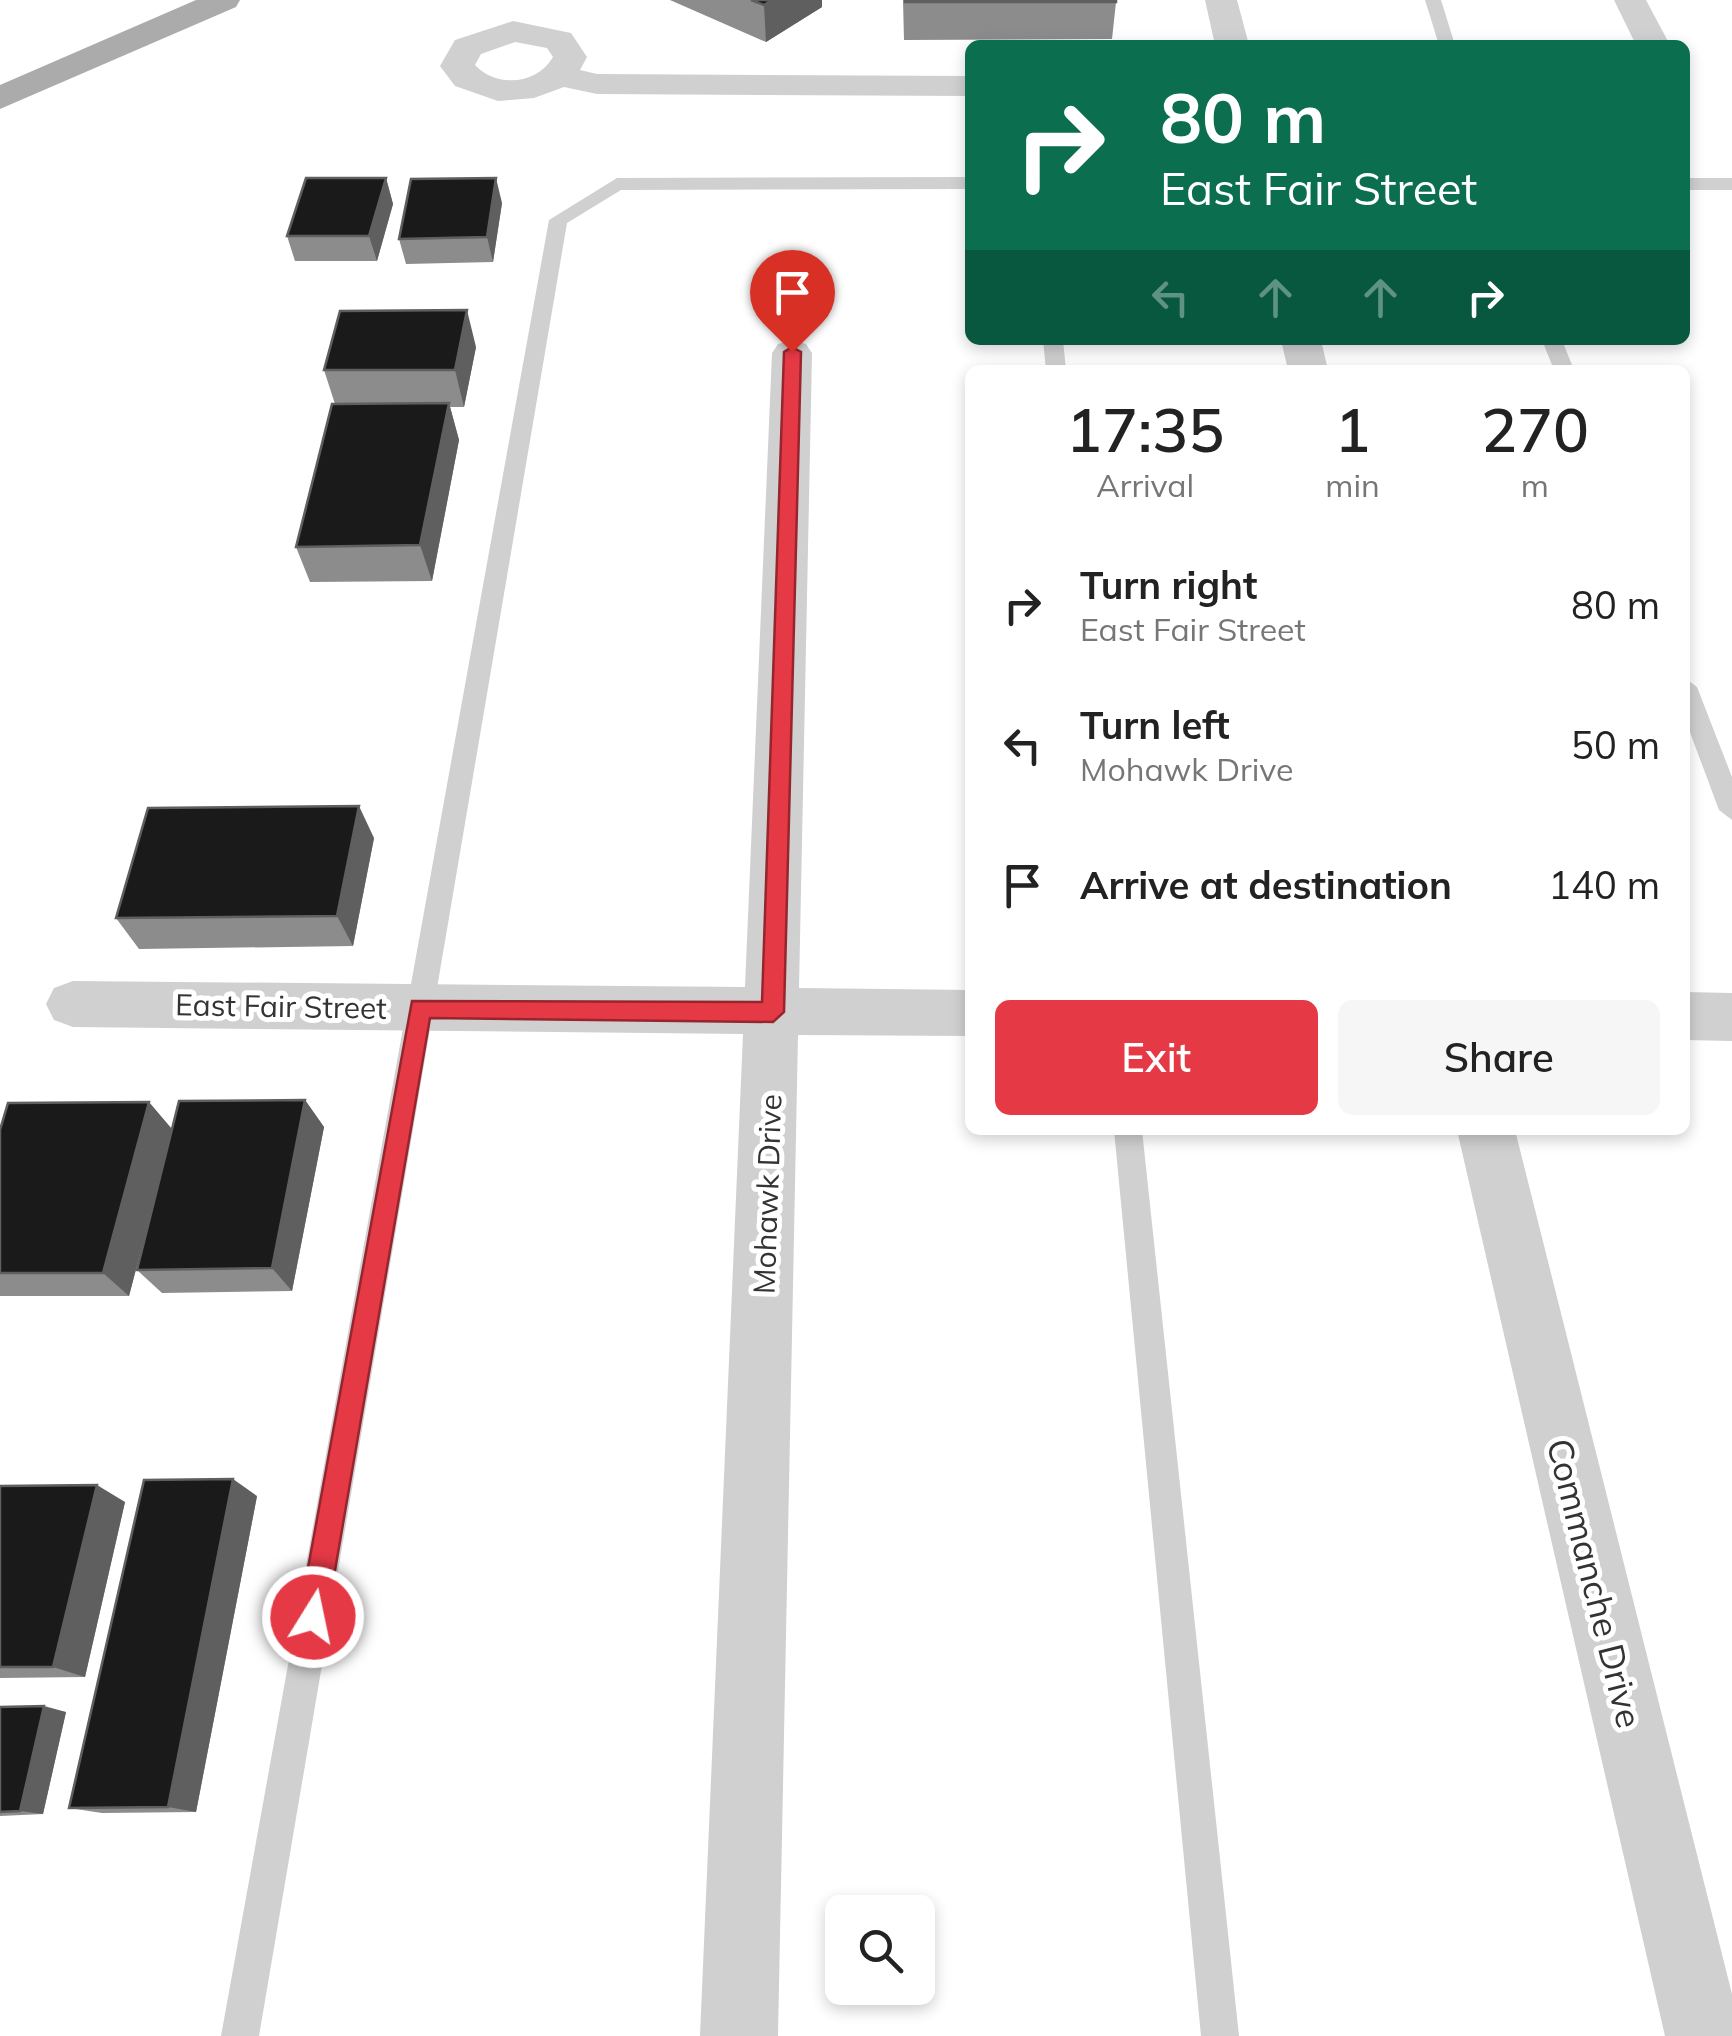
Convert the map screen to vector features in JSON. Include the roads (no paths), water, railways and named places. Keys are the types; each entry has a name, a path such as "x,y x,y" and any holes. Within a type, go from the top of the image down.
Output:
{"main road":[{"path":"0,98 224,0"}],"street":[{"path":"1221,0 1231,40"},
{"path":"1630,0 1650,40"},
{"path":"559,76 597,84 965,86"},
{"name":"Mohawk Drive","path":"739,2036 792,352"},
{"name":"East Fair Street","path":"73,1004 965,1013"},
{"path":"1690,1016 1732,1017"},
{"name":"Commanche Drive","path":"1487,1135 1704,2036"}],"lane":[{"path":"1432,0 1445,40"},
{"path":"240,2036 558,220 617,184 965,183"},
{"path":"1690,184 1732,184"},
{"path":"1690,700 1732,810"},
{"path":"1129,1135 1220,2036"}]}
